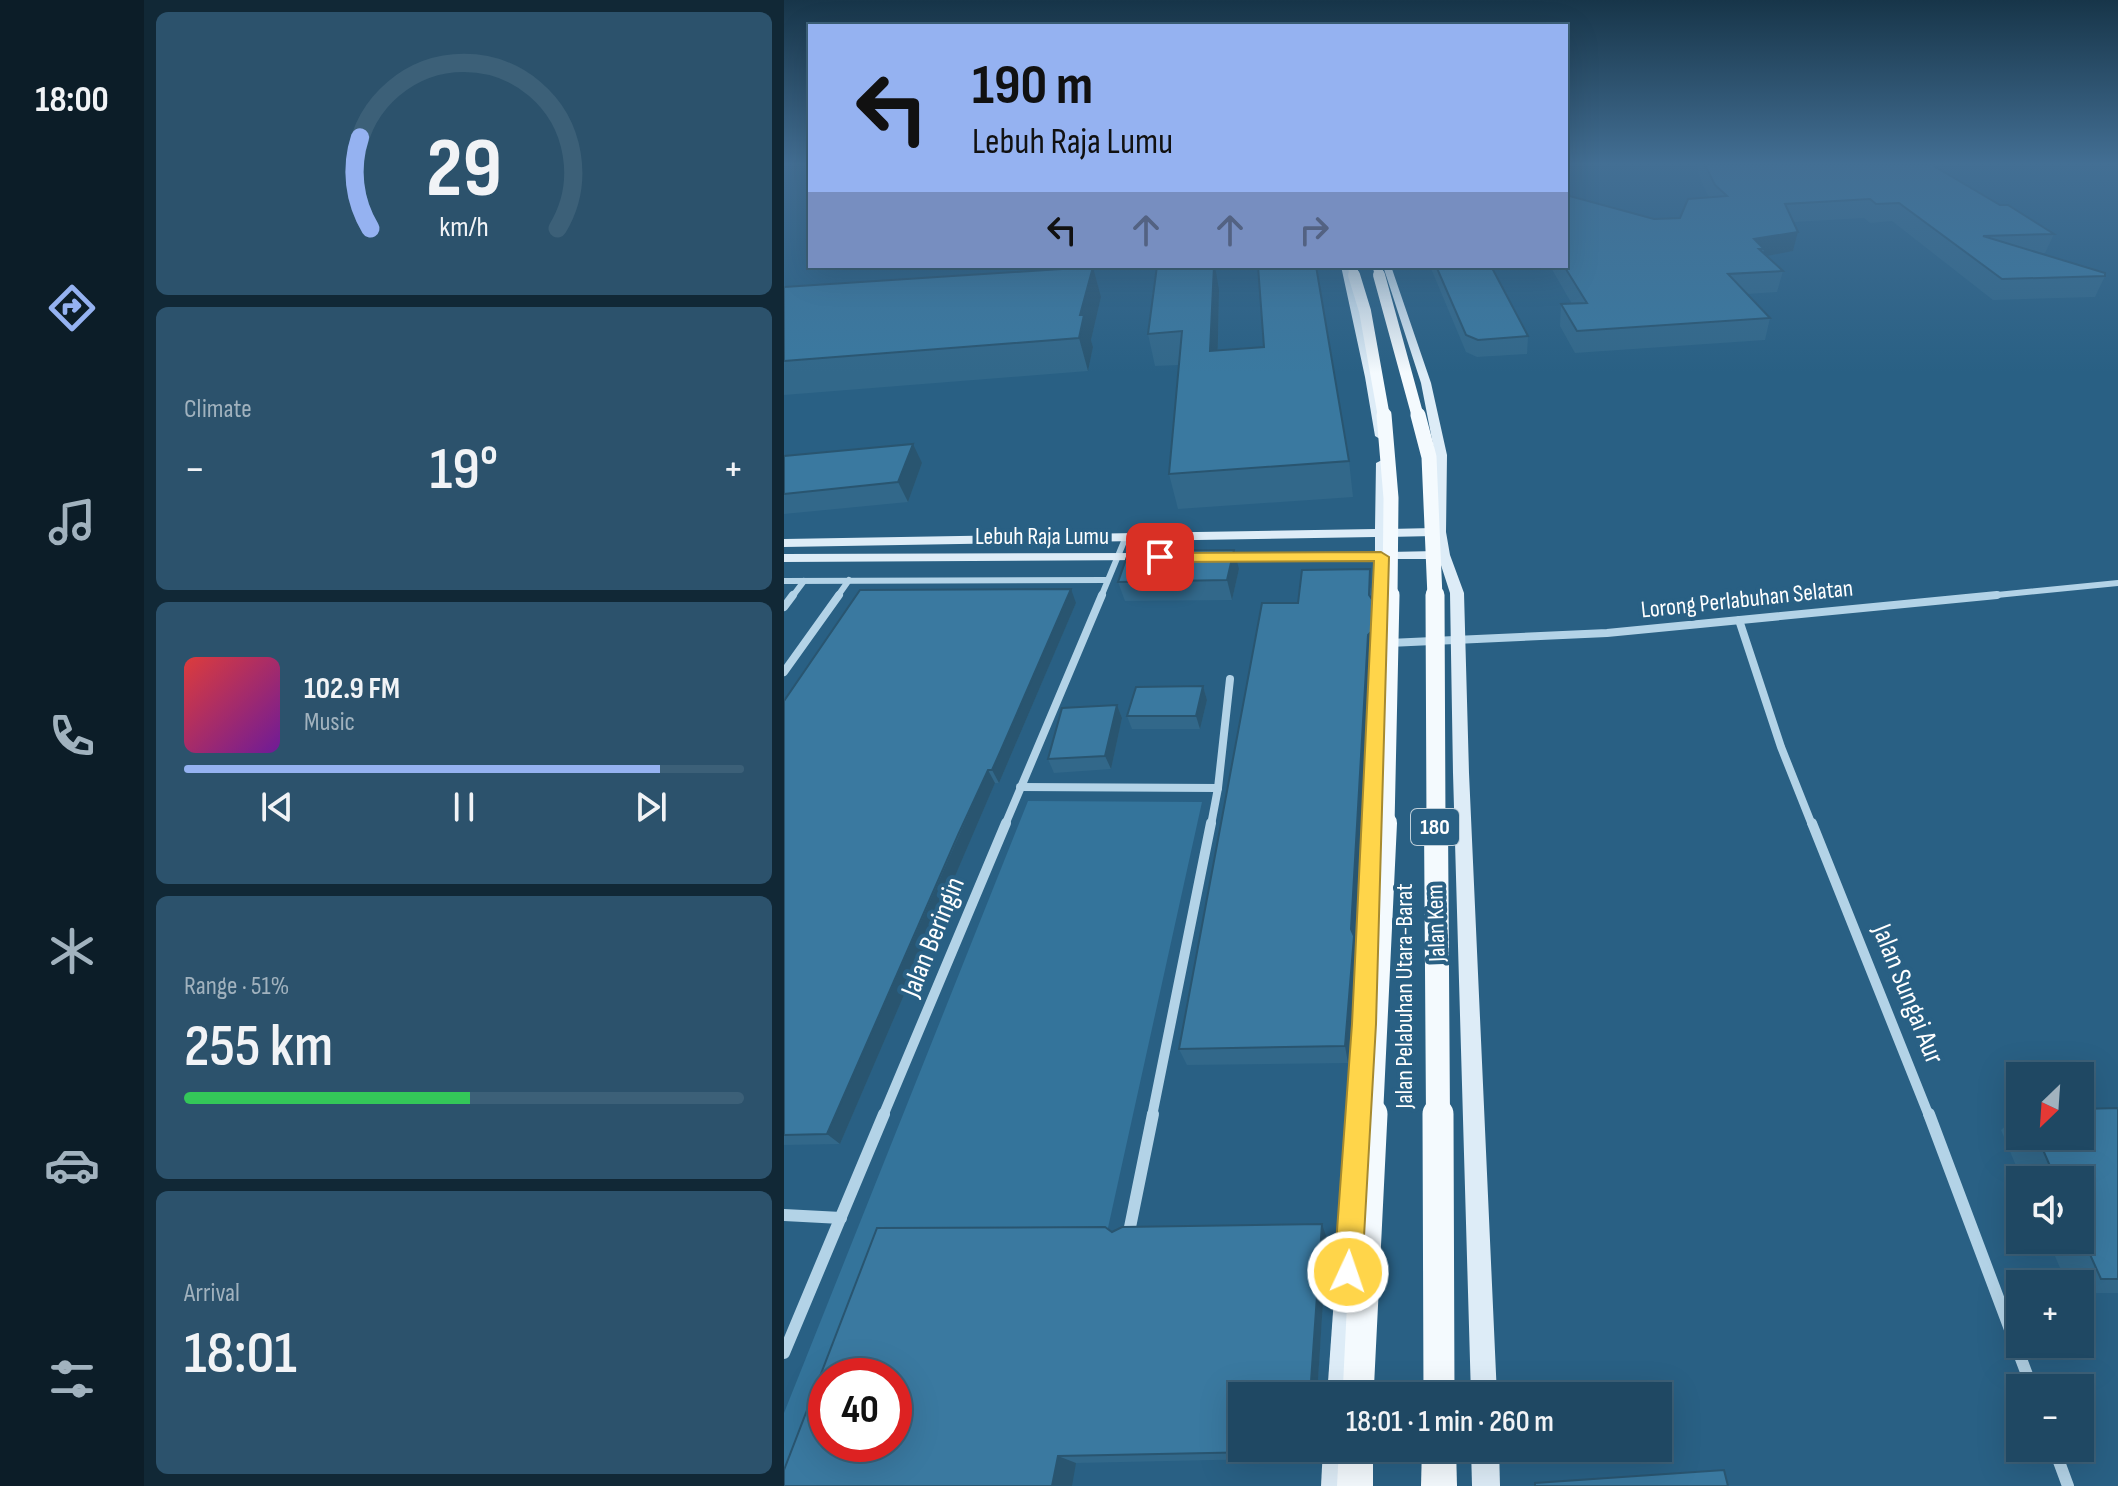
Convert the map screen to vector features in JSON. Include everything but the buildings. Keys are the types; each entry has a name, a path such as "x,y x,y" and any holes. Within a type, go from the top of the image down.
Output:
{"main road":[{"name":"Jalan Pelabuhan Utara-Barat","path":"1353,268 1365,311 1388,439 1391,498 1387,791 1359,1382"},
{"name":"Jalan Pelabuhan Utara-Barat","path":"1378,268 1429,457 1434,547 1439,1382"},
{"path":"1355,1486 1356,1462"},
{"path":"1439,1462 1439,1486"}],"street":[{"path":"1341,1382 1364,1024 1380,643 1383,453 1345,268"},
{"name":"Jalan Kem","path":"1388,268 1426,383 1441,455 1440,532 1457,593 1483,1382"},
{"name":"Lebuh Raja Lumu","path":"784,543 1440,532"},
{"name":"Jalan Beringin","path":"784,1353 1125,539"},
{"path":"1207,557 1444,555"},
{"name":"Lebuh Raja Lumu","path":"784,558 1160,557"},
{"path":"784,672 849,580"},
{"path":"784,581 1107,580"},
{"path":"784,607 804,581"},
{"name":"Lorong Perlabuhan Selatan","path":"1380,643 1607,633 2118,583"},
{"name":"Jalan Sungai Aur","path":"1739,620 1781,747 1947,1160 2027,1374"},
{"path":"1127,1238 1218,788 1230,679"},
{"path":"1020,787 1218,788"},
{"path":"784,1215 841,1218"},
{"path":"1335,1486 1336,1462"},
{"path":"1485,1462 1486,1486"},
{"path":"2059,1462 2068,1486"}],"shaded area":[{"path":"1028,801 1202,802 1051,1486 784,1486 784,1413"}],"route":[{"path":"1160,557 1381,557 1364,1024 1348,1272"}]}
